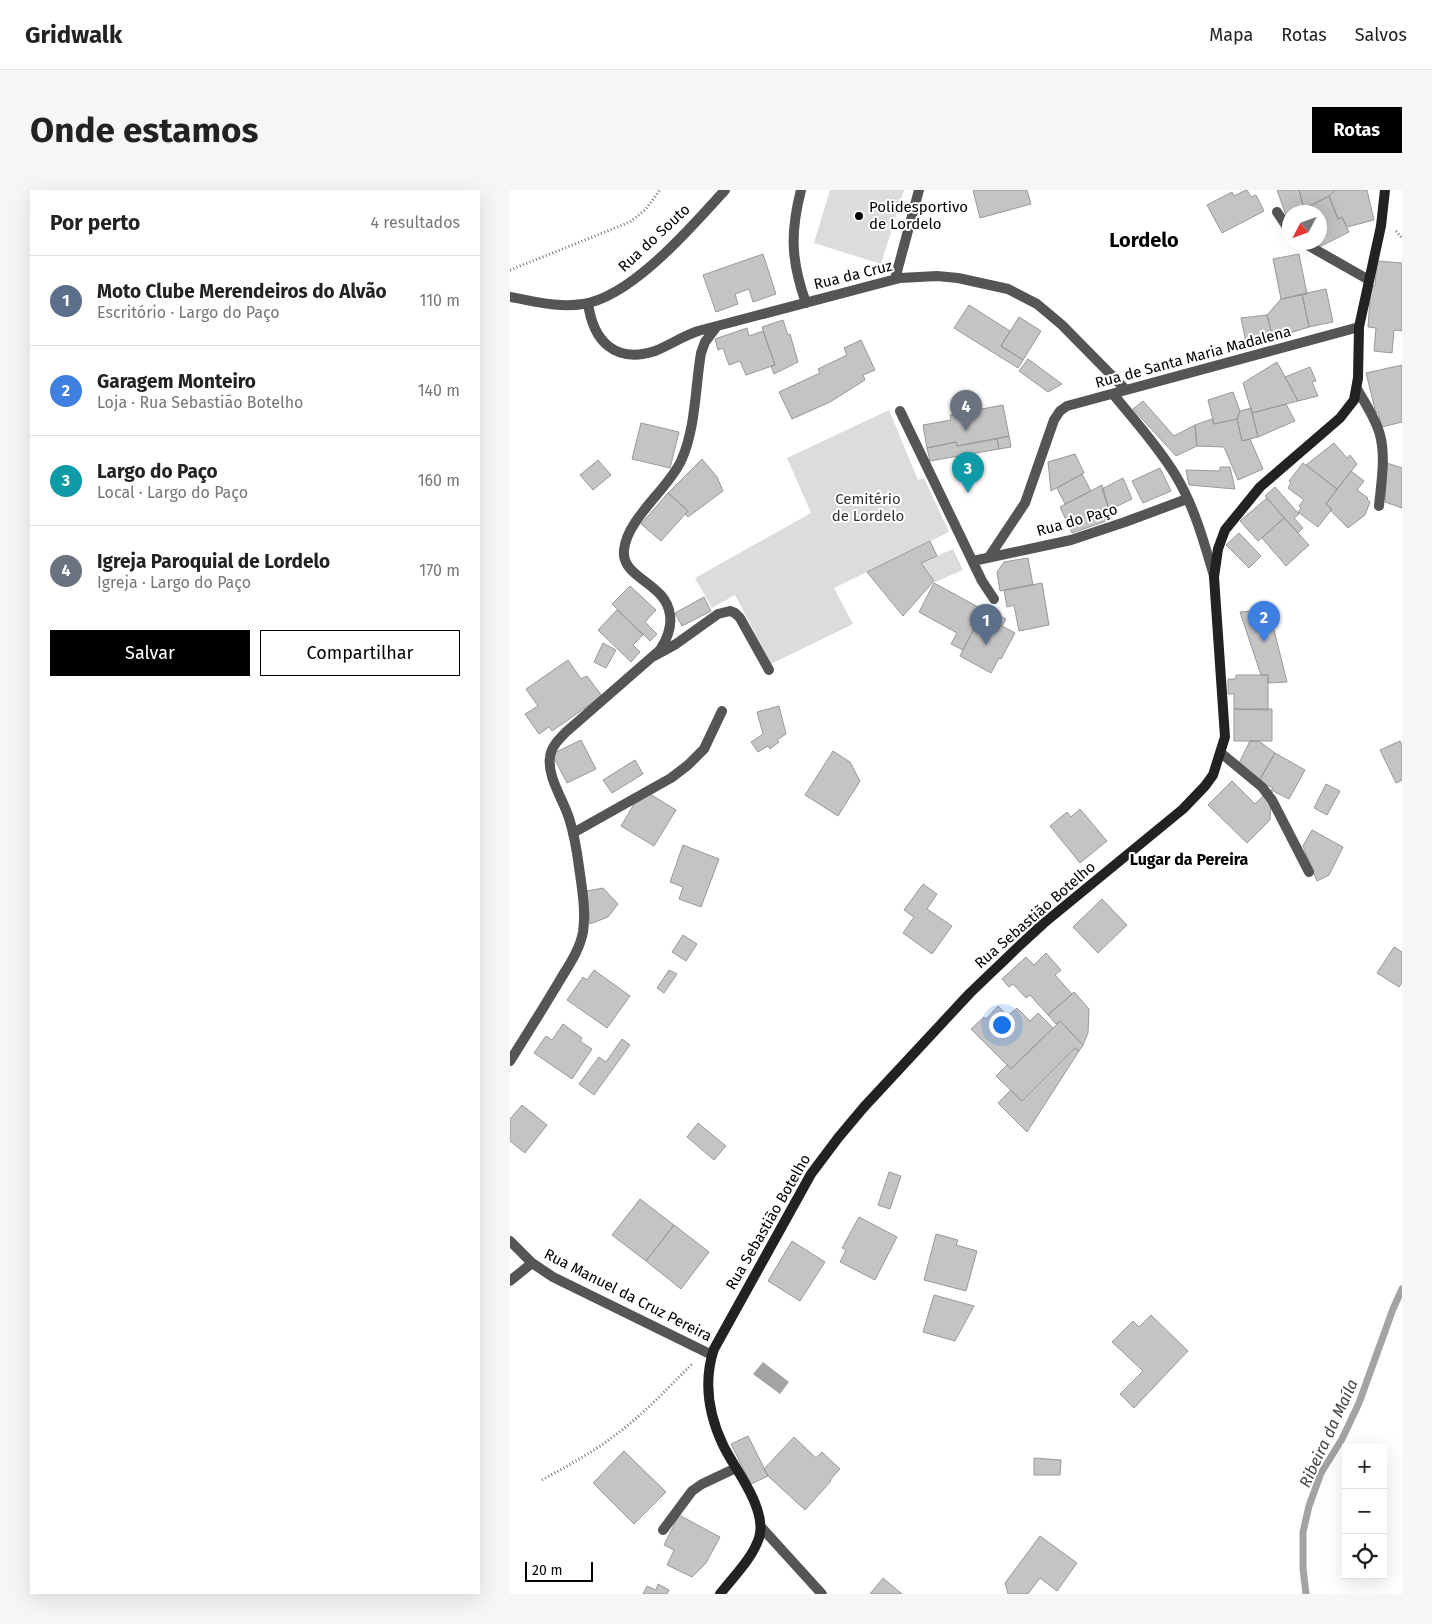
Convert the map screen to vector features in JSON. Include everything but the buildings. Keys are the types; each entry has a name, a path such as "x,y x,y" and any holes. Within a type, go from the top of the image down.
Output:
{"main road":[{"path":"1358,327 1384,214 1385,190"},
{"name":"Rua Sebastião Botelho","path":"761,1527 755,1504 717,1430 708,1396 708,1353 806,1182 838,1138 949,1016 1018,947 1195,797 1213,775 1225,737 1214,577 1216,555 1220,540 1250,497 1269,478 1340,418 1354,400 1357,389 1358,327"},
{"path":"720,1594 753,1550 759,1538 761,1527"}],"street":[{"name":"Rua do Souto","path":"510,297 567,305 588,303 615,292 649,266 725,190"},
{"path":"801,190 793,246 796,273 806,303"},
{"path":"895,279 919,190"},
{"path":"1277,212 1282,219"},
{"path":"1316,250 1369,280"},
{"name":"Rua da Cruz","path":"588,303 590,317 597,334 611,349 619,353 636,355 654,351 689,334 895,279 937,276 958,278 1008,289 1023,296 1050,314 1126,390"},
{"path":"510,1061 580,946 584,918 579,866 573,833 550,766 550,756 553,747 566,732 654,656 665,642 669,632 671,624 669,605 659,592 632,570 624,556 624,549 631,530 681,462 690,432 701,353 704,342 718,326"},
{"name":"Rua de Santa Maria Madalena","path":"990,557 1025,503 1054,420 1066,406 1358,327"},
{"path":"1357,389 1374,420 1380,436 1382,453 1379,506"},
{"path":"1113,394 1169,465 1187,499 1203,539 1214,577"},
{"path":"900,411 982,581 994,599"},
{"name":"Rua do Paço","path":"973,561 1071,540 1187,499"},
{"path":"654,656 671,647 718,614 730,611 740,618 768,670"},
{"path":"573,833 671,778 688,765 708,743 722,711"},
{"path":"1221,753 1262,787 1272,800 1309,872"},
{"name":"Rua Manuel da Cruz Pereira","path":"510,1241 532,1263 553,1276 708,1353"},
{"path":"510,1282 532,1263"},
{"path":"663,1530 692,1491 736,1468"},
{"path":"761,1527 822,1594"}],"path":[{"path":"510,270 630,222 646,209 660,190"},
{"path":"542,1480 592,1451 625,1428 708,1353"}],"green space":[{"name":"Polidesportivo de Lordelo","path":"830,190 904,190 881,264 814,243"},
{"name":"Cemitério de Lordelo","path":"889,410 918,480 924,478 949,532 834,588 853,624 771,664 735,595 712,608 695,578 811,513 787,458"},
{"path":"953,549 963,570 935,582 921,563"}],"shaded area":[{"path":"763,1362 789,1382 780,1394 753,1374"}],"waterway":[{"name":"Ribeira da Maíla","path":"1306,1594 1303,1568 1303,1532 1309,1506 1321,1473 1342,1439 1359,1403 1402,1289"}],"place":[{"name":"Polidesportivo de Lordelo","path":"859,216"},
{"name":"Igreja Paroquial de Lordelo","path":"966,431"},
{"name":"Largo do Paço","path":"968,493"},
{"name":"Garagem Monteiro","path":"1264,642"},
{"name":"Moto Clube Merendeiros do Alvão","path":"986,645"}],"district":[{"name":"Lordelo","path":"1144,240"},
{"name":"Lugar da Pereira","path":"1189,859"}]}
